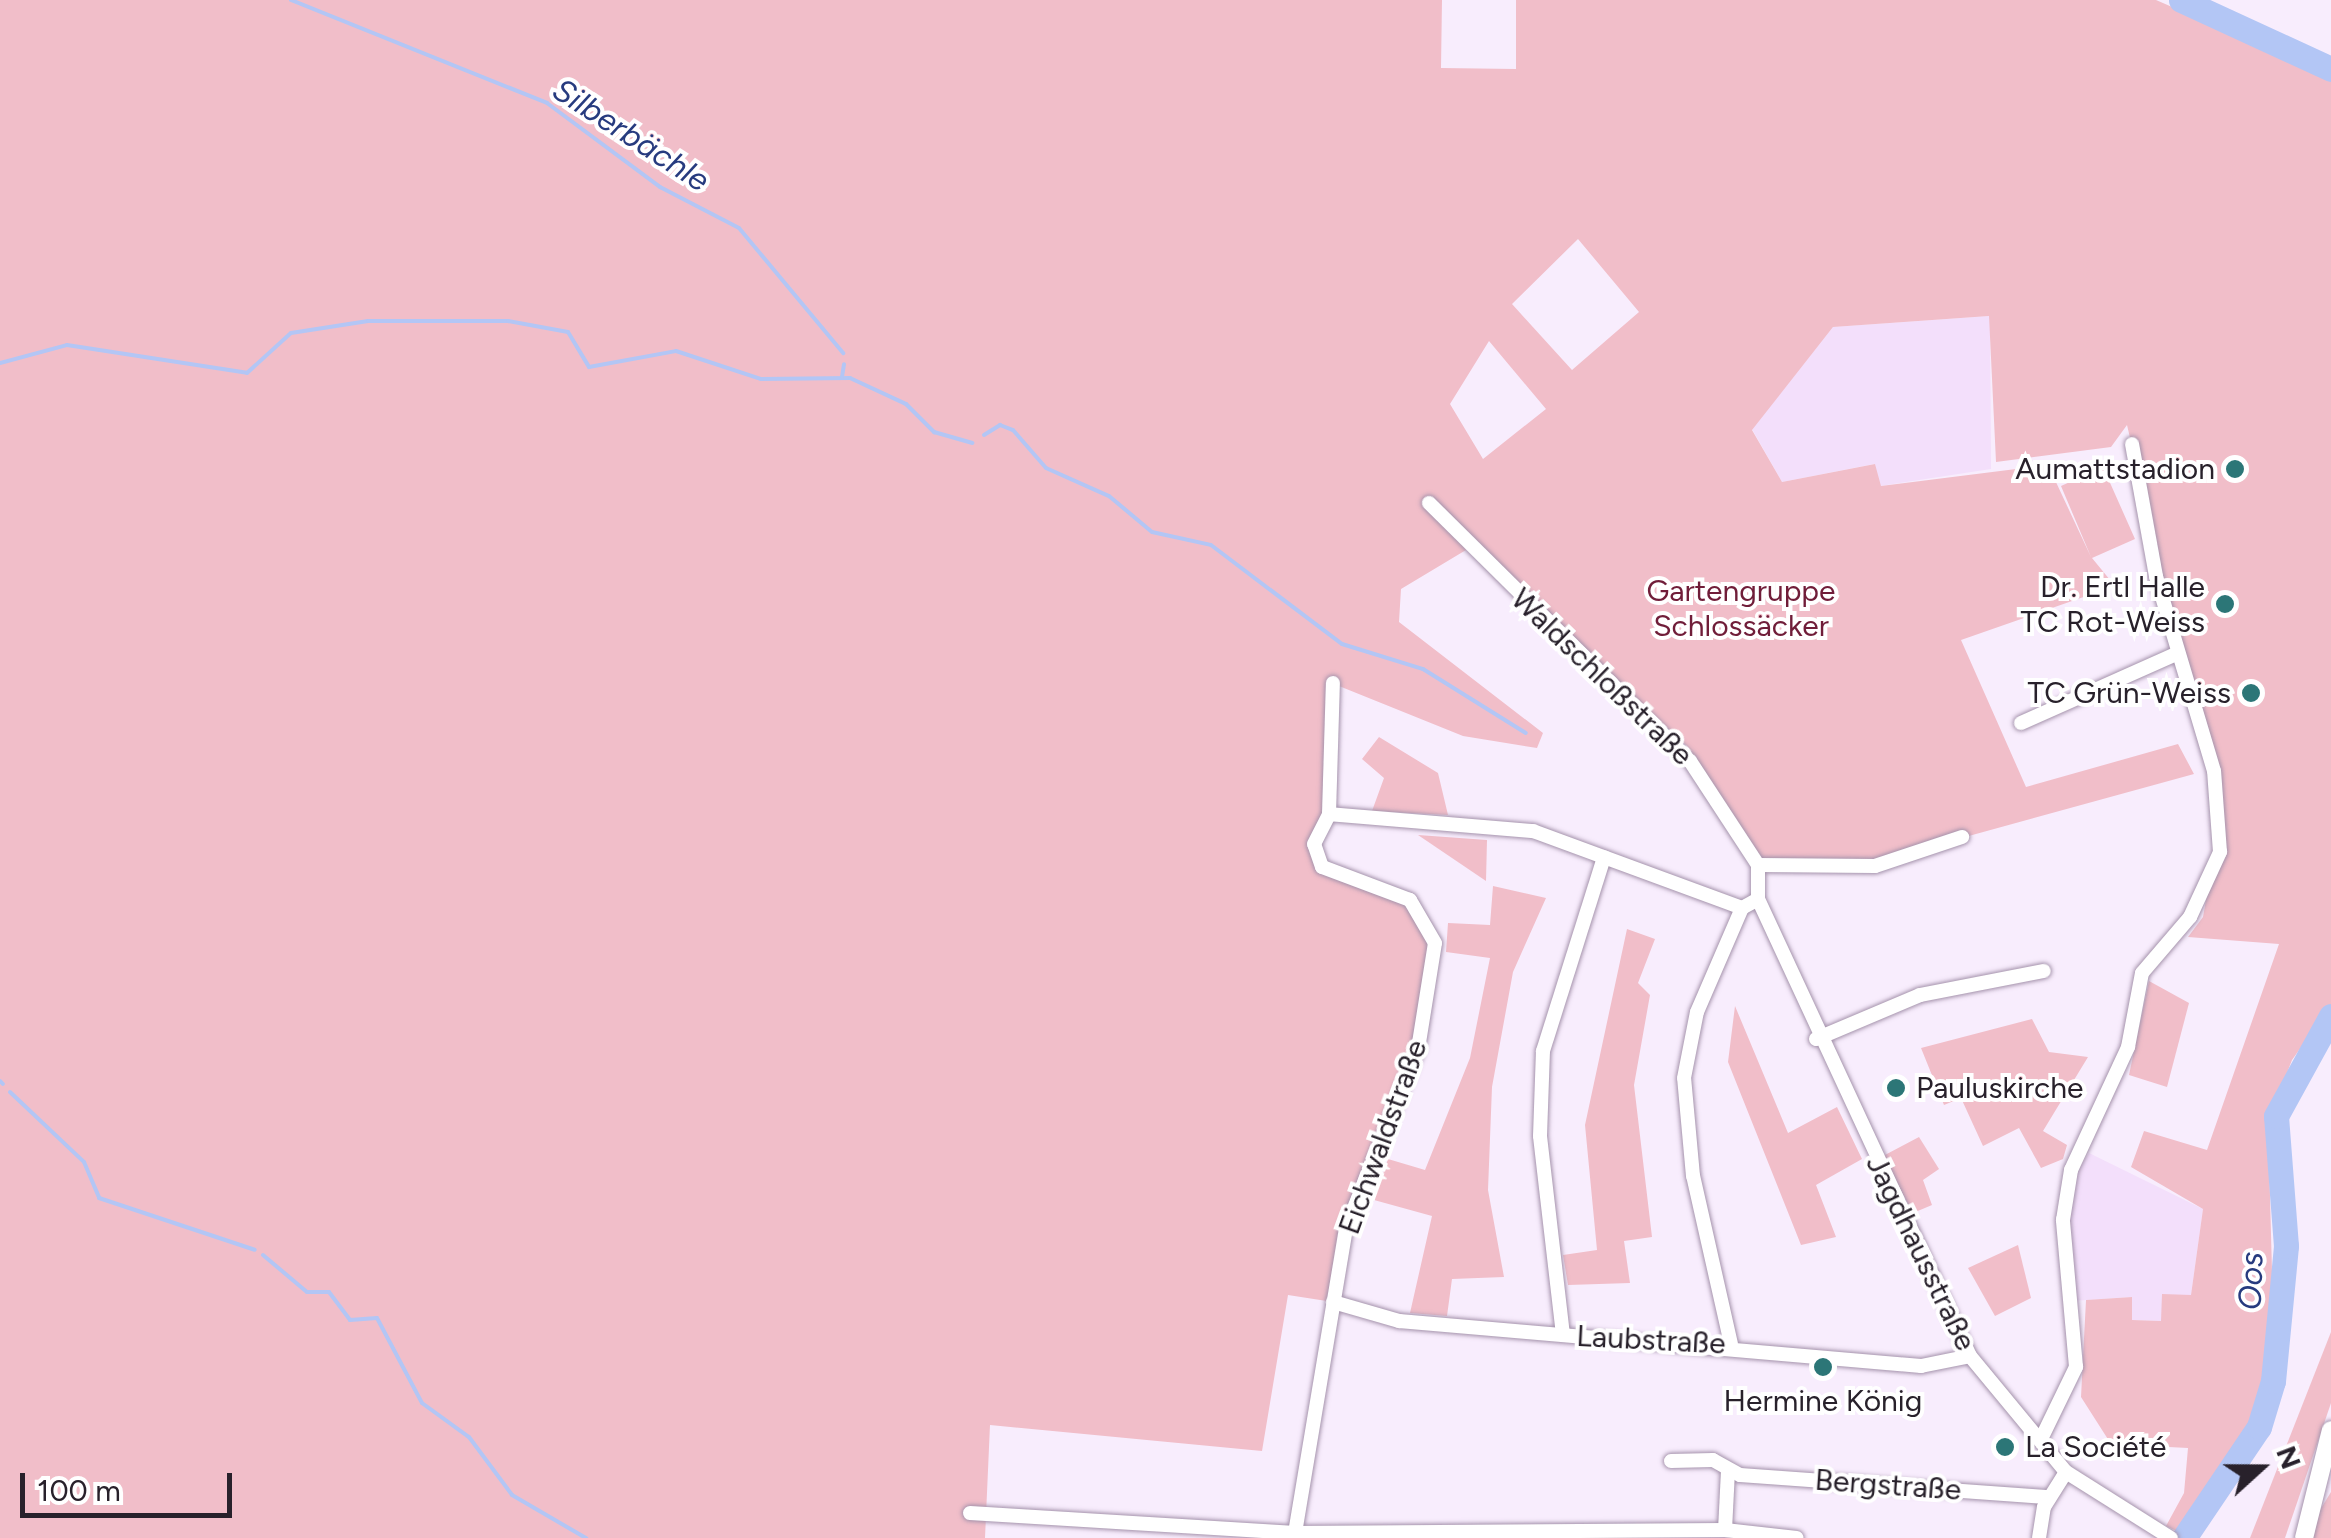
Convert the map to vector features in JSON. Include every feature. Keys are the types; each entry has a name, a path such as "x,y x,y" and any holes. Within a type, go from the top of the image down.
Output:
{"main road":[{"path":"2304,1538 2331,1430"}],"street":[{"path":"2043,1436 2076,1367 2063,1220 2071,1170 2128,1047 2142,973 2190,917 2220,852 2214,771 2176,654 2132,444"},
{"name":"Waldschloßstraße","path":"1428,502 1690,761 1758,865"},
{"path":"2021,723 2176,654"},
{"path":"1333,683 1329,814 1533,831 1742,908"},
{"name":"Eichwaldstraße","path":"1295,1532 1346,1228 1418,1049 1435,943 1410,900 1322,866 1314,844 1329,814"},
{"path":"1758,865 1876,866 1962,837"},
{"path":"1563,1335 1540,1136 1543,1052 1604,857"},
{"name":"Jagdhausstraße","path":"1758,865 1758,899 1816,1039 1970,1356 2043,1436 2066,1472 2171,1538"},
{"path":"1730,1344 1693,1176 1684,1078 1697,1012 1742,908 1758,899"},
{"path":"1816,1039 1920,995 2044,970"},
{"name":"Laubstraße","path":"1334,1302 1399,1321 1730,1344 1921,1366 1970,1356"},
{"name":"Bergstraße","path":"1672,1461 1713,1460 1728,1470 2049,1496"},
{"path":"1726,1530 1728,1470"},
{"path":"2039,1538 2049,1496 2066,1472"},
{"path":"2313,1490 2331,1478"},
{"path":"970,1513 1295,1532 1469,1535 1726,1530 1796,1538"}],"shaded area":[{"path":"1990,316 1991,469 1880,486 1874,464 1782,482 1752,429 1833,327"},
{"path":"2089,1153 2203,1209 2191,1295 2161,1321 2132,1320 2131,1297 2072,1301 2066,1188"}],"green space":[{"name":"Gartengruppe Schlossäcker","path":"0,0 1442,0 1441,68 1516,69 1516,0 2156,0 2331,76 2331,1005 2292,1060 2268,1121 2274,1346 2257,1412 2183,1534 2166,1526 2184,1493 2188,1448 2111,1444 2081,1397 2086,1300 2132,1297 2132,1320 2161,1321 2162,1294 2191,1295 2203,1209 2131,1167 2144,1131 2207,1150 2279,944 2188,937 2203,917 2220,819 2127,425 2111,447 1996,462 1989,316 1833,327 1752,430 1782,482 1875,464 1881,486 2048,465 2091,557 2061,486 2103,467 2135,539 2092,558 2115,586 1961,640 2026,787 2178,744 2194,774 1878,861 1761,858 1688,747 1471,547 1401,589 1399,622 1543,733 1537,748 1463,736 1334,684 1329,814 1314,844 1322,866 1410,900 1435,943 1427,1011 1346,1228 1333,1302 1288,1295 1262,1451 990,1425 985,1538 0,1538","holes":["1578,239 1639,312 1572,370 1512,304","1489,341 1546,409 1483,459 1450,404"]},
{"path":"1379,737 1438,773 1448,815 1372,811 1384,778 1362,759"},
{"path":"1418,835 1487,840 1486,881"},
{"path":"1493,886 1546,898 1513,972 1492,1087 1488,1190 1504,1277 1452,1279 1447,1316 1410,1313 1432,1216 1374,1200 1388,1159 1425,1170 1470,1058 1490,958 1446,952 1448,923 1490,925"},
{"path":"1627,929 1655,939 1638,983 1650,995 1634,1085 1652,1237 1624,1241 1630,1283 1568,1285 1563,1255 1597,1250 1585,1125"},
{"path":"2149,981 2189,1003 2167,1087 2129,1075"},
{"path":"1735,1006 1788,1133 1837,1107 1862,1159 1816,1185 1836,1237 1801,1245 1728,1062"},
{"path":"2032,1019 2049,1052 2088,1057 2043,1131 2067,1145 2063,1159 2041,1168 2019,1128 1983,1146 1961,1098 1944,1105 1921,1048"},
{"path":"1919,1137 1939,1169 1923,1180 1932,1205 1913,1213 1883,1156"},
{"path":"2018,1245 2031,1298 1995,1316 1968,1268"},
{"path":"2331,1332 2331,1403 2285,1538 2250,1538"},
{"path":"2331,1492 2331,1538 2313,1538 2320,1510"}],"waterway":[{"name":"Silberbächle","path":"291,0 547,103 660,187 739,228 843,353"},
{"name":"Oos","path":"2181,0 2331,69"},
{"path":"0,363 67,345 247,373 291,333 368,321 508,321 568,332 589,367 676,351 761,379 850,378 906,404 934,432 972,443"},
{"name":"Silberbächle","path":"842,377 844,364"},
{"name":"Silberbächle","path":"984,435 1000,425 1013,430 1046,468 1109,496 1152,532 1211,545 1342,644 1423,669 1526,733"},
{"name":"Oos","path":"2184,1538 2259,1427 2273,1381 2286,1246 2276,1116 2331,1016"},
{"path":"0,1081 3,1084"},
{"path":"10,1092 84,1162 99,1198 255,1250"},
{"path":"263,1255 307,1292 329,1292 350,1320 377,1318 422,1403 469,1437 512,1495 586,1538"}],"place":[{"name":"Aumattstadion","path":"2235,469"},
{"name":"Dr. Ertl Halle TC Rot-Weiss","path":"2225,604"},
{"name":"TC Grün-Weiss","path":"2251,693"},
{"name":"Pauluskirche","path":"1896,1088"},
{"name":"Hermine König","path":"1823,1367"},
{"name":"La Société","path":"2005,1447"}]}
